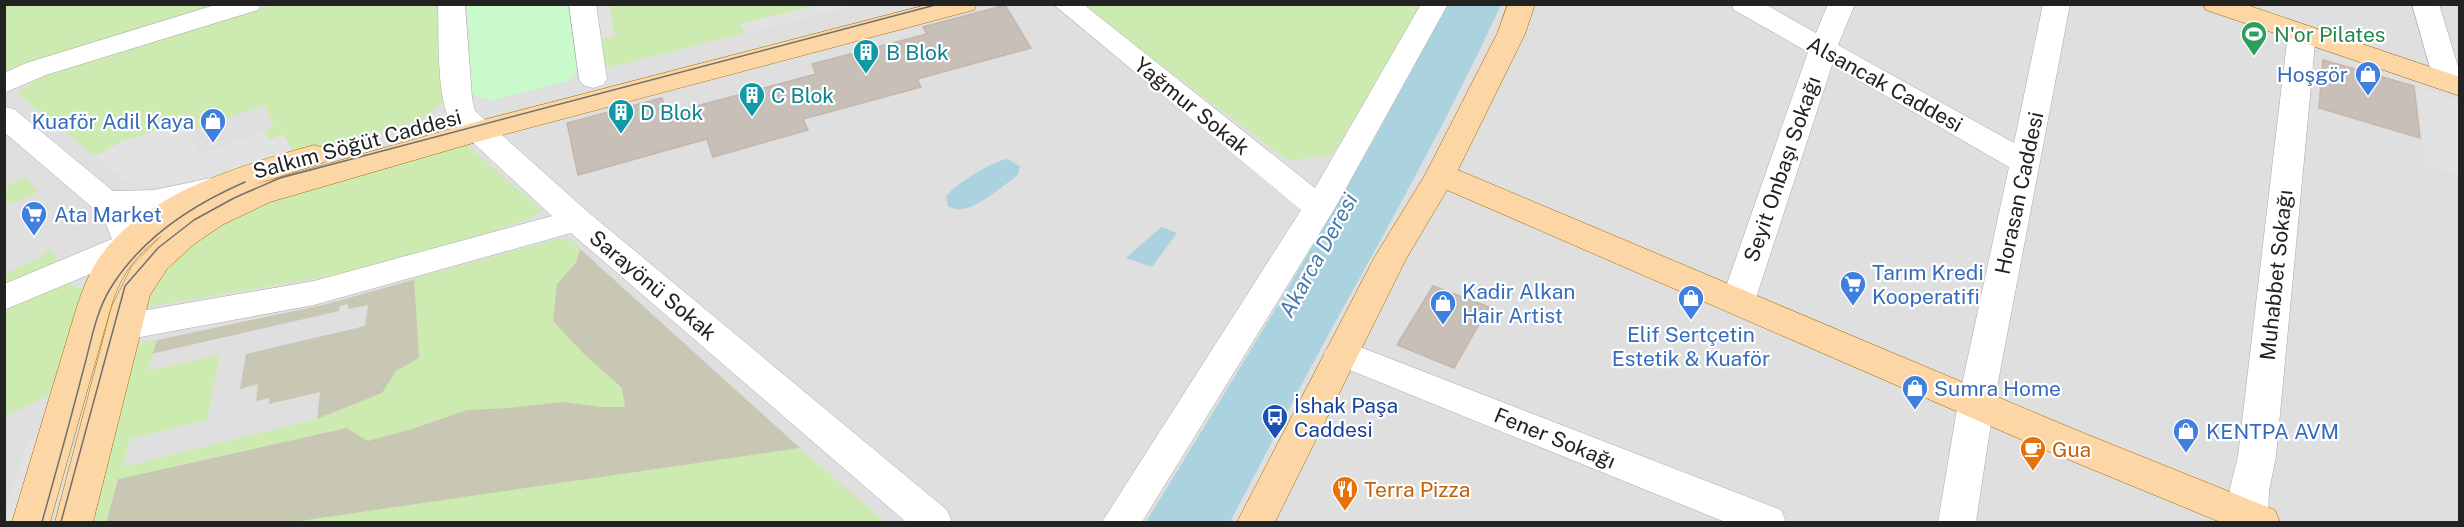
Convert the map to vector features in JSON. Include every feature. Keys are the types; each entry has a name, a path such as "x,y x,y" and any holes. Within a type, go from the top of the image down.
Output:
{"main road":[{"name":"Salkım Söğüt Caddesi","path":"31,522 95,303 109,269 131,244 161,218 211,189 266,167 470,123 593,79 888,4"},
{"path":"74,522 124,327 136,289 144,275 167,249 186,233 225,207 470,123 964,4"},
{"path":"1256,522 1390,258 1440,175 1511,34 1522,4"},
{"path":"2216,4 2454,84"},
{"path":"1440,175 2255,520"}],"street":[{"path":"4,84 36,69 248,4"},
{"path":"451,4 470,123"},
{"path":"582,4 593,79"},
{"name":"Yağmur Sokak","path":"1066,4 1319,208"},
{"path":"1120,522 1319,208 1392,84 1435,4"},
{"name":"Alsancak Caddesi","path":"1744,4 2026,163"},
{"name":"Seyit Onbaşı Sokağı","path":"1738,301 1823,49 1842,4"},
{"name":"Horasan Caddesi","path":"1957,522 1976,403 2057,4"},
{"path":"2425,4 2454,84"},
{"name":"Muhabbet Sokağı","path":"2255,520 2250,491 2257,456 2302,33"},
{"path":"4,116 106,202 120,219 131,244"},
{"name":"Sarayönü Sokak","path":"470,123 577,220 933,522"},
{"path":"106,202 154,201 211,189"},
{"path":"124,327 314,293 577,220"},
{"path":"4,298 131,244 167,249"},
{"name":"Fener Sokağı","path":"1342,353 1767,522"}],"shaded area":[{"path":"4,5 2459,5 2459,522 5,522"},
{"path":"590,5 609,5 615,36 596,41"},
{"path":"819,5 856,5 745,33 740,24"},
{"path":"2417,87 2459,101 2459,175 2426,165"},
{"path":"187,121 198,154 264,131 269,140 284,134 294,155 187,182 145,186 128,182 95,156 121,142"},
{"path":"558,239 569,239 800,448 341,522 106,522 118,479 346,428 381,394 317,419 320,392 269,404 269,398 256,401 258,384 240,389 246,354 365,326 368,305 348,309 348,304 340,306 339,311 151,354 157,340 327,304"},
{"path":"43,435 18,522 5,522 5,513 28,439"}],"green space":[{"path":"5,4 225,5 5,71"},
{"path":"274,5 438,5 444,102 419,120 294,155 269,140 264,131 274,127 265,105 191,131 187,121 121,142 95,156 18,94 40,76"},
{"path":"467,5 572,5 580,67 570,80 491,101 472,94"},
{"path":"609,5 819,5 741,24 745,33 611,67 600,64 596,41 615,36"},
{"path":"1081,5 1423,5 1333,154 1289,161"},
{"path":"464,143 542,210 533,217 453,245 341,274 147,307 153,289 169,263 230,213"},
{"path":"25,178 39,192 11,204 9,201 5,203 5,187"},
{"path":"558,239 569,239 580,249 576,263 557,284 553,321 584,354 622,388 625,407 601,407 563,402 467,410 368,441 346,428 118,479 106,522 89,522 134,345 157,340 147,371 220,355 207,420 130,439 123,467 317,419 382,393 396,371 419,358 414,278"},
{"path":"51,249 58,263 5,285 4,274 44,256 43,253"},
{"path":"66,283 90,291 57,391 5,417 5,310"},
{"path":"800,448 885,522 293,522"}],"water":[{"name":"Akarca Deresi","path":"1446,5 1501,5 1420,168 1319,352 1230,522 1146,522 1339,202"},
{"path":"1007,159 1020,166 1018,174 1013,179 973,206 956,209 948,206 946,197 957,186 983,169"},
{"path":"1161,227 1177,233 1152,267 1126,258"}],"building":[{"path":"1005,5 1031,48 917,79 921,87 803,119 808,130 713,157 707,139 578,175 567,123 662,98 667,114 816,74 812,64 927,34 923,27"},
{"name":"Hoşgör","path":"2323,60 2414,86 2420,138 2319,108"},
{"name":"Kadir Alkan Hair Artist","path":"1433,286 1489,307 1454,368 1397,345"}],"tram line":[{"path":"61,522 125,286 158,248 194,220 234,198 280,178 939,4"},
{"path":"42,522 94,329 110,289 137,254 169,225 206,201 245,182"}],"place":[{"name":"N'or Pilates","path":"2254,57"},
{"name":"B Blok","path":"866,75"},
{"name":"Hoşgör","path":"2368,97"},
{"name":"C Blok","path":"752,118"},
{"name":"D Blok","path":"621,135"},
{"name":"Kuaför Adil Kaya","path":"213,144"},
{"name":"Ata Market","path":"34,237"},
{"name":"Tarım Kredi Kooperatifi","path":"1853,307"},
{"name":"Elif Sertçetin Estetik & Kuaför","path":"1691,321"},
{"name":"Kadir Alkan Hair Artist","path":"1443,326"},
{"name":"Sumra Home","path":"1915,411"},
{"name":"İshak Paşa Caddesi","path":"1275,440"},
{"name":"KENTPA AVM","path":"2186,454"},
{"name":"Gua","path":"2033,472"},
{"name":"Terra Pizza","path":"1345,512"}]}
